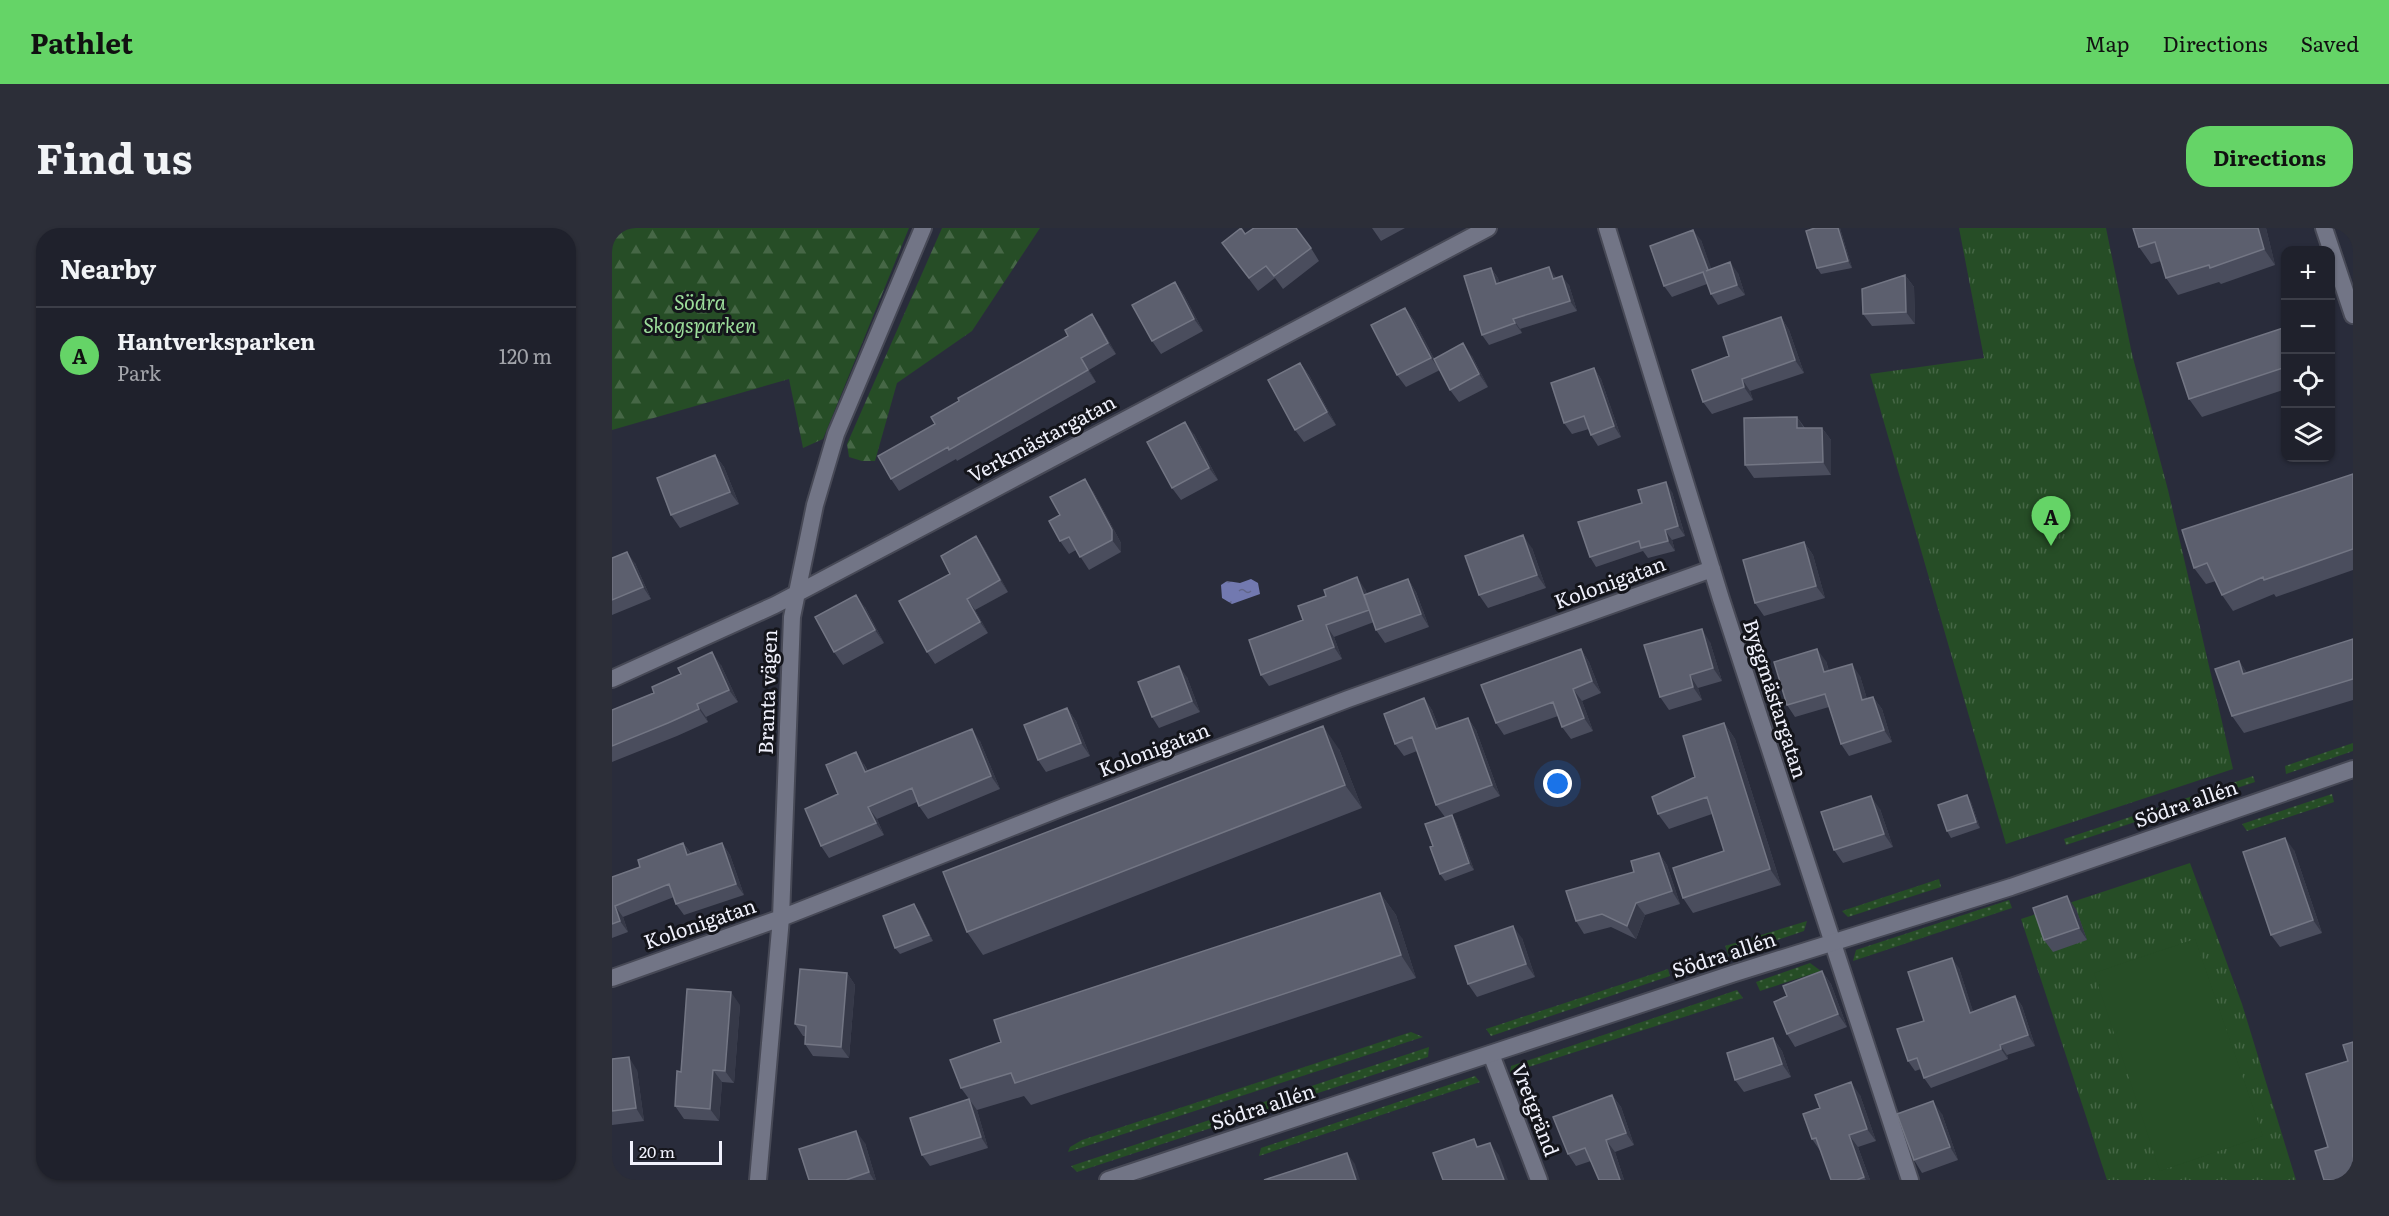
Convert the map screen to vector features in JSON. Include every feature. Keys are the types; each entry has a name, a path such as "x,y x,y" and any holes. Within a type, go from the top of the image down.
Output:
{"street":[{"name":"Branta vägen","path":"758,1180 781,918 792,617 799,592 814,505 836,434 923,228"},
{"name":"Verkmästargatan","path":"612,679 799,592 1488,228"},
{"name":"Byggmästargatan","path":"1608,228 1712,569 1910,1180"},
{"path":"2324,228 2353,315"},
{"name":"Kolonigatan","path":"612,978 781,918 1327,707 1712,569"},
{"name":"Södra allén","path":"1108,1180 1832,943 2011,887 2353,769"},
{"name":"Vretgränd","path":"1491,1054 1539,1180"}],"green space":[{"name":"Södra Skogsparken","path":"612,228 909,228 823,439 803,448 789,379 612,430"},
{"path":"942,228 1040,228 972,331 897,383 875,461 862,461 849,457 847,444"},
{"path":"1959,228 2106,228 2132,354 2168,490 2233,769 2006,844 1870,374 1984,358"},
{"path":"2353,743 2353,751 2286,774 2285,766"},
{"path":"2253,776 2255,782 2066,845 2064,839"},
{"path":"2332,794 2334,802 2247,831 2242,824"},
{"path":"2190,863 2242,1004 2296,1180 2107,1180 2021,919"},
{"path":"1939,879 1941,887 1848,917 1842,911"},
{"path":"2009,900 2012,908 1853,961 1856,950"},
{"path":"1807,921 1804,931 1729,956 1725,946"},
{"path":"2195,939 2263,1136 2160,1171 2094,973"},
{"path":"1810,963 1821,971 1760,991 1756,982"},
{"path":"1668,969 1670,976 1491,1036 1486,1029"},
{"path":"1737,990 1743,998 1510,1073 1511,1066"},
{"path":"1411,1032 1423,1037 1068,1152 1070,1147 1082,1140"},
{"path":"1429,1047 1428,1057 1077,1172 1071,1166"},
{"path":"1475,1076 1480,1082 1259,1156 1261,1148"}],"water":[{"path":"1251,579 1258,583 1260,594 1232,604 1222,598 1221,585 1227,581 1240,583"}],"building":[{"path":"1241,228 1245,234 1254,228 1296,228 1311,248 1274,276 1266,266 1249,278 1222,243"},
{"path":"1815,228 1838,228 1848,261 1817,268 1806,231"},
{"path":"2133,228 2258,228 2264,249 2210,268 2209,265 2166,278 2155,242 2139,247"},
{"path":"1693,230 1708,270 1706,271 1730,262 1737,285 1711,294 1703,272 1664,286 1650,246"},
{"path":"1549,267 1553,279 1562,276 1570,301 1513,319 1515,323 1482,335 1464,276 1491,268 1496,284"},
{"path":"1905,275 1906,312 1863,314 1862,289"},
{"path":"1175,282 1194,319 1152,341 1132,305"},
{"path":"1405,308 1431,358 1397,375 1371,325"},
{"path":"1092,314 1108,343 1081,358 1088,370 949,450 948,447 891,479 878,456 935,424 931,417 959,401 958,398 1068,336 1065,330"},
{"path":"1781,317 1795,360 1742,379 1744,387 1703,402 1692,370 1729,356 1723,337"},
{"path":"2281,329 2281,369 2189,399 2177,363"},
{"path":"1463,343 1479,374 1450,390 1434,359"},
{"path":"1300,363 1327,412 1295,430 1268,380"},
{"path":"1594,368 1614,426 1591,435 1584,416 1564,423 1551,383"},
{"path":"1797,417 1797,428 1822,428 1823,462 1745,465 1744,418"},
{"path":"1185,422 1209,468 1172,488 1147,442"},
{"path":"715,455 730,492 671,515 657,478"},
{"path":"2353,474 2353,549 2264,580 2263,577 2222,595 2207,563 2194,568 2182,530"},
{"path":"1085,479 1112,530 1112,540 1080,557 1069,537 1060,541 1049,521 1060,515 1050,497"},
{"path":"1666,482 1678,526 1665,530 1668,541 1641,548 1639,541 1590,557 1578,522 1642,503 1638,490"},
{"path":"1523,535 1537,575 1479,595 1465,556"},
{"path":"976,536 1000,580 967,599 980,622 927,652 899,601 950,574 941,556"},
{"path":"1804,542 1816,586 1755,603 1743,560"},
{"path":"627,552 643,587 612,600 612,558"},
{"path":"1357,577 1369,610 1326,625 1334,647 1261,675 1249,640 1303,620 1298,606 1326,596 1324,590"},
{"path":"1408,579 1421,614 1376,630 1364,595"},
{"path":"856,595 875,630 834,652 815,617"},
{"path":"1702,629 1713,668 1690,675 1693,687 1660,697 1644,645"},
{"path":"2353,639 2353,679 2232,716 2215,669 2239,661 2243,674"},
{"path":"1581,649 1592,681 1573,689 1584,718 1562,727 1553,702 1496,723 1481,685"},
{"path":"1817,649 1824,672 1852,664 1862,700 1873,697 1884,730 1841,744 1825,694 1787,705 1774,662"},
{"path":"712,652 729,690 697,704 699,709 612,746 612,710 654,693 652,687 681,674 678,668"},
{"path":"1179,666 1192,701 1152,717 1138,682"},
{"path":"1424,698 1436,729 1468,718 1492,785 1436,805 1412,737 1395,744 1384,714"},
{"path":"1067,708 1081,743 1038,760 1024,725"},
{"path":"1724,723 1770,869 1683,898 1673,868 1724,851 1707,797 1658,814 1652,797 1695,777 1683,736"},
{"path":"1323,726 1345,785 967,932 943,872"},
{"path":"972,729 991,776 919,806 912,788 868,807 876,823 821,846 805,809 838,794 826,765 856,752 865,772"},
{"path":"1967,795 1976,822 1947,831 1938,805"},
{"path":"1871,796 1884,834 1834,850 1821,812"},
{"path":"1452,815 1469,863 1440,874 1430,847 1433,846 1425,824"},
{"path":"2285,838 2313,920 2271,935 2243,852"},
{"path":"683,843 687,855 722,843 736,884 676,904 669,884 615,906 620,921 612,924 612,877 640,867 638,860"},
{"path":"1659,853 1672,891 1636,903 1627,926 1602,914 1576,921 1566,891 1634,872 1631,861"},
{"path":"1380,893 1401,955 1015,1083 1011,1073 961,1088 950,1060 1001,1042 994,1020"},
{"path":"2067,896 2079,928 2044,940 2033,908"},
{"path":"914,904 929,935 895,948 883,916"},
{"path":"1513,926 1526,964 1468,984 1455,946"},
{"path":"1952,958 1970,1013 2015,996 2028,1035 2000,1045 2001,1049 1924,1078 1917,1058 1908,1061 1897,1029 1924,1021 1908,972"},
{"path":"800,969 847,973 841,1047 805,1044 806,1026 795,1024"},
{"path":"1822,971 1838,1014 1787,1034 1774,1002 1787,996 1783,986"},
{"path":"687,989 731,992 725,1071 713,1070 710,1109 675,1106 677,1071 681,1072"},
{"path":"1773,1038 1782,1064 1735,1080 1727,1053"},
{"path":"2353,1042 2353,1180 2324,1180 2315,1151 2328,1147 2306,1074 2348,1061 2343,1045"},
{"path":"629,1057 636,1108 612,1111 612,1059"},
{"path":"1851,1082 1867,1129 1849,1135 1864,1177 1857,1180 1831,1180 1816,1138 1812,1139 1803,1114 1820,1108 1815,1095"},
{"path":"1612,1095 1626,1133 1606,1140 1620,1180 1599,1180 1585,1148 1568,1154 1553,1117"},
{"path":"969,1099 981,1137 922,1155 910,1118"},
{"path":"1933,1101 1950,1147 1914,1160 1897,1114"},
{"path":"856,1131 869,1172 846,1180 809,1180 799,1149"},
{"path":"1474,1139 1477,1147 1490,1143 1504,1180 1443,1180 1433,1153"},
{"path":"1347,1153 1356,1180 1264,1180"}],"place":[{"name":"Hantverksparken","path":"2051,546"}]}
